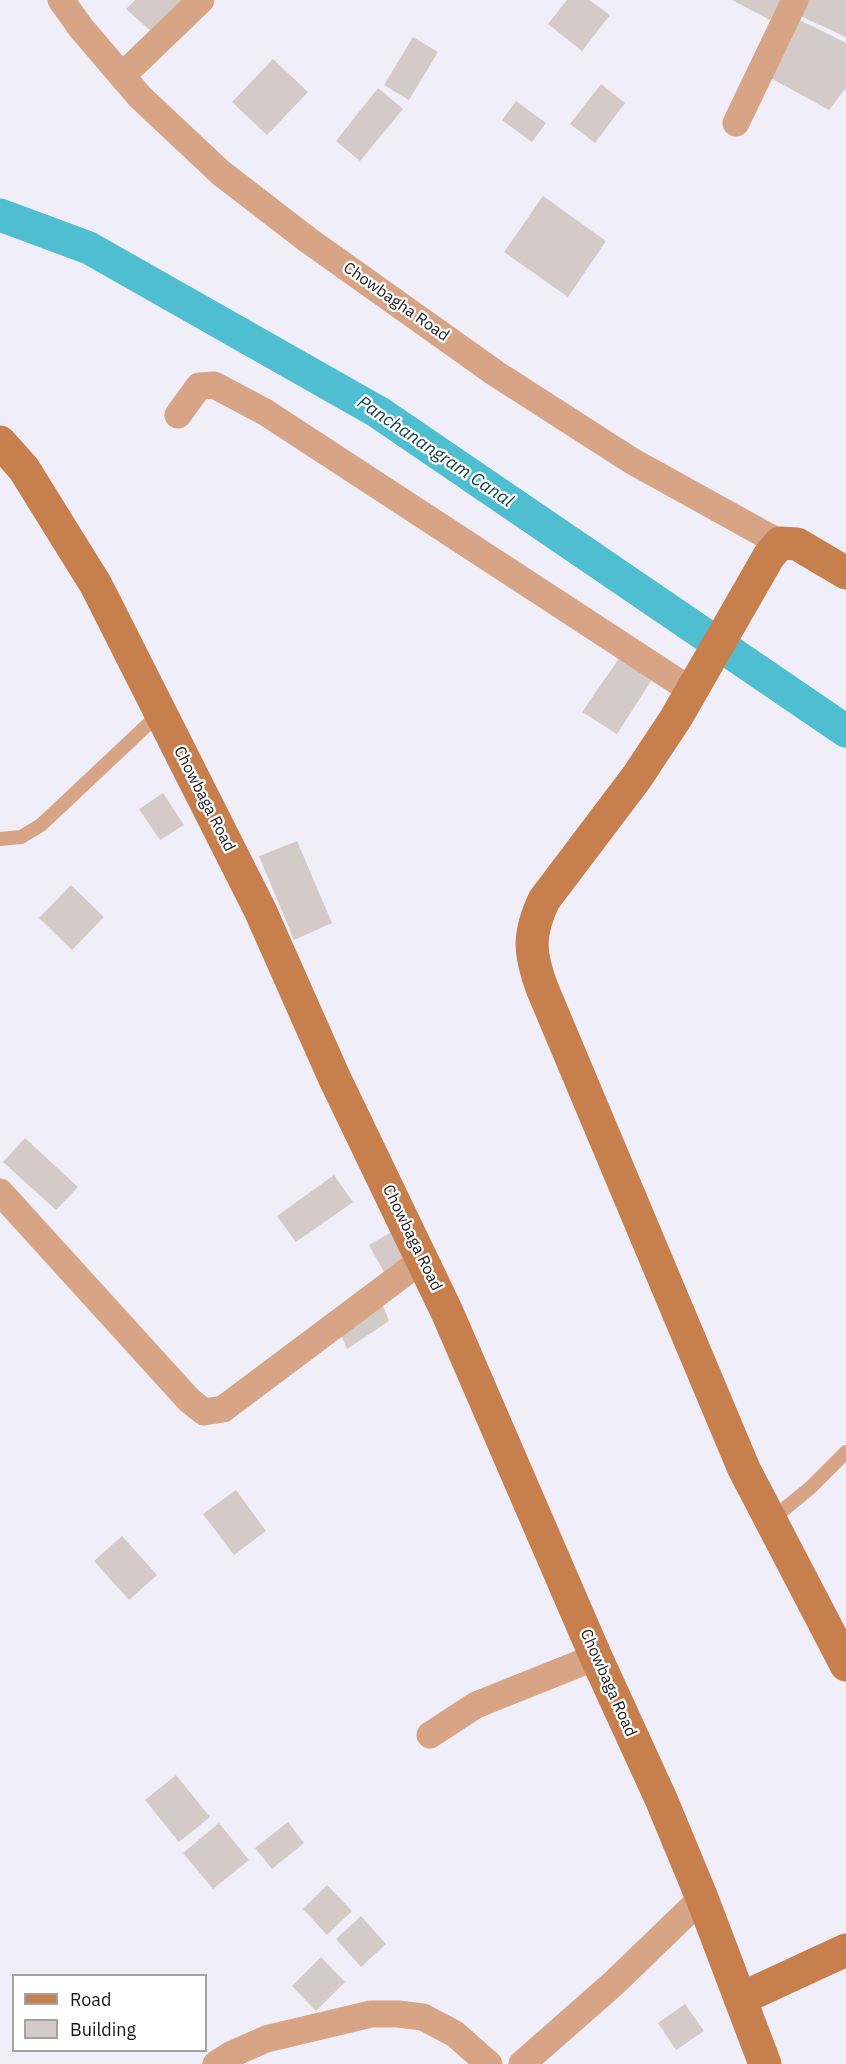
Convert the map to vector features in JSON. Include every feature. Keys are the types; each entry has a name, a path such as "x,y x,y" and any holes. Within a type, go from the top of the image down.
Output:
{"street":[{"name":"Chowbagha Road","path":"61,0 81,28 140,97 221,173 308,240 495,373 632,461 780,543"},
{"path":"122,76 201,0"},
{"path":"736,123 795,0"},
{"path":"178,415 199,386 214,385 266,412 698,682"},
{"name":"Chowbaga Road","path":"0,442 24,469 96,585 260,910 334,1077 447,1312 596,1657 661,1799 702,1898 765,2064"},
{"path":"846,573 797,544 780,543 769,556 698,682 637,777 544,900 535,920 531,949 534,968 560,1032 744,1469 846,1665"},
{"path":"0,1192 189,1400 204,1412 223,1409 422,1260"},
{"path":"430,1735 476,1705 596,1657"},
{"path":"522,2064 614,1983 702,1898"},
{"path":"740,1999 846,1950"},
{"path":"216,2064 266,2039 371,2014 398,2014 423,2017 455,2034 489,2064"}],"lane":[{"path":"0,839 21,837 41,825 159,713"},
{"path":"771,1520 810,1488 846,1452"}],"building":[{"path":"135,0 183,0 153,33 126,9"},
{"path":"567,0 589,0 610,15 582,51 548,24"},
{"path":"732,0 781,0 770,20"},
{"path":"808,0 846,0 846,37 800,16"},
{"path":"796,18 846,43 846,88 829,110 767,76"},
{"path":"413,37 438,52 409,100 384,85"},
{"path":"273,59 308,92 267,135 232,102"},
{"path":"601,84 625,103 595,143 570,124"},
{"path":"378,88 403,109 360,161 336,141"},
{"path":"516,101 546,123 532,142 502,120"},
{"path":"543,196 606,241 568,297 504,252"},
{"path":"620,657 653,678 617,734 582,712"},
{"path":"163,793 184,825 160,840 139,809"},
{"path":"297,841 332,923 294,940 259,856"},
{"path":"71,885 104,917 72,950 39,918"},
{"path":"25,1138 78,1187 56,1210 3,1162"},
{"path":"334,1175 353,1202 296,1242 277,1216"},
{"path":"393,1231 408,1259 384,1272 369,1245"},
{"path":"382,1303 389,1321 347,1349 339,1330"},
{"path":"236,1490 266,1531 234,1555 203,1514"},
{"path":"122,1536 157,1575 129,1600 94,1561"},
{"path":"176,1775 210,1817 179,1842 145,1800"},
{"path":"288,1822 304,1843 272,1869 255,1848"},
{"path":"219,1823 249,1860 213,1889 183,1853"},
{"path":"327,1885 352,1911 327,1935 303,1909"},
{"path":"361,1916 386,1944 361,1967 336,1939"},
{"path":"321,1957 345,1982 316,2011 292,1986"},
{"path":"685,2004 704,2031 676,2050 658,2023"}],"waterway":[{"name":"Panchanangram Canal","path":"0,215 89,248 378,412 846,731"}]}
